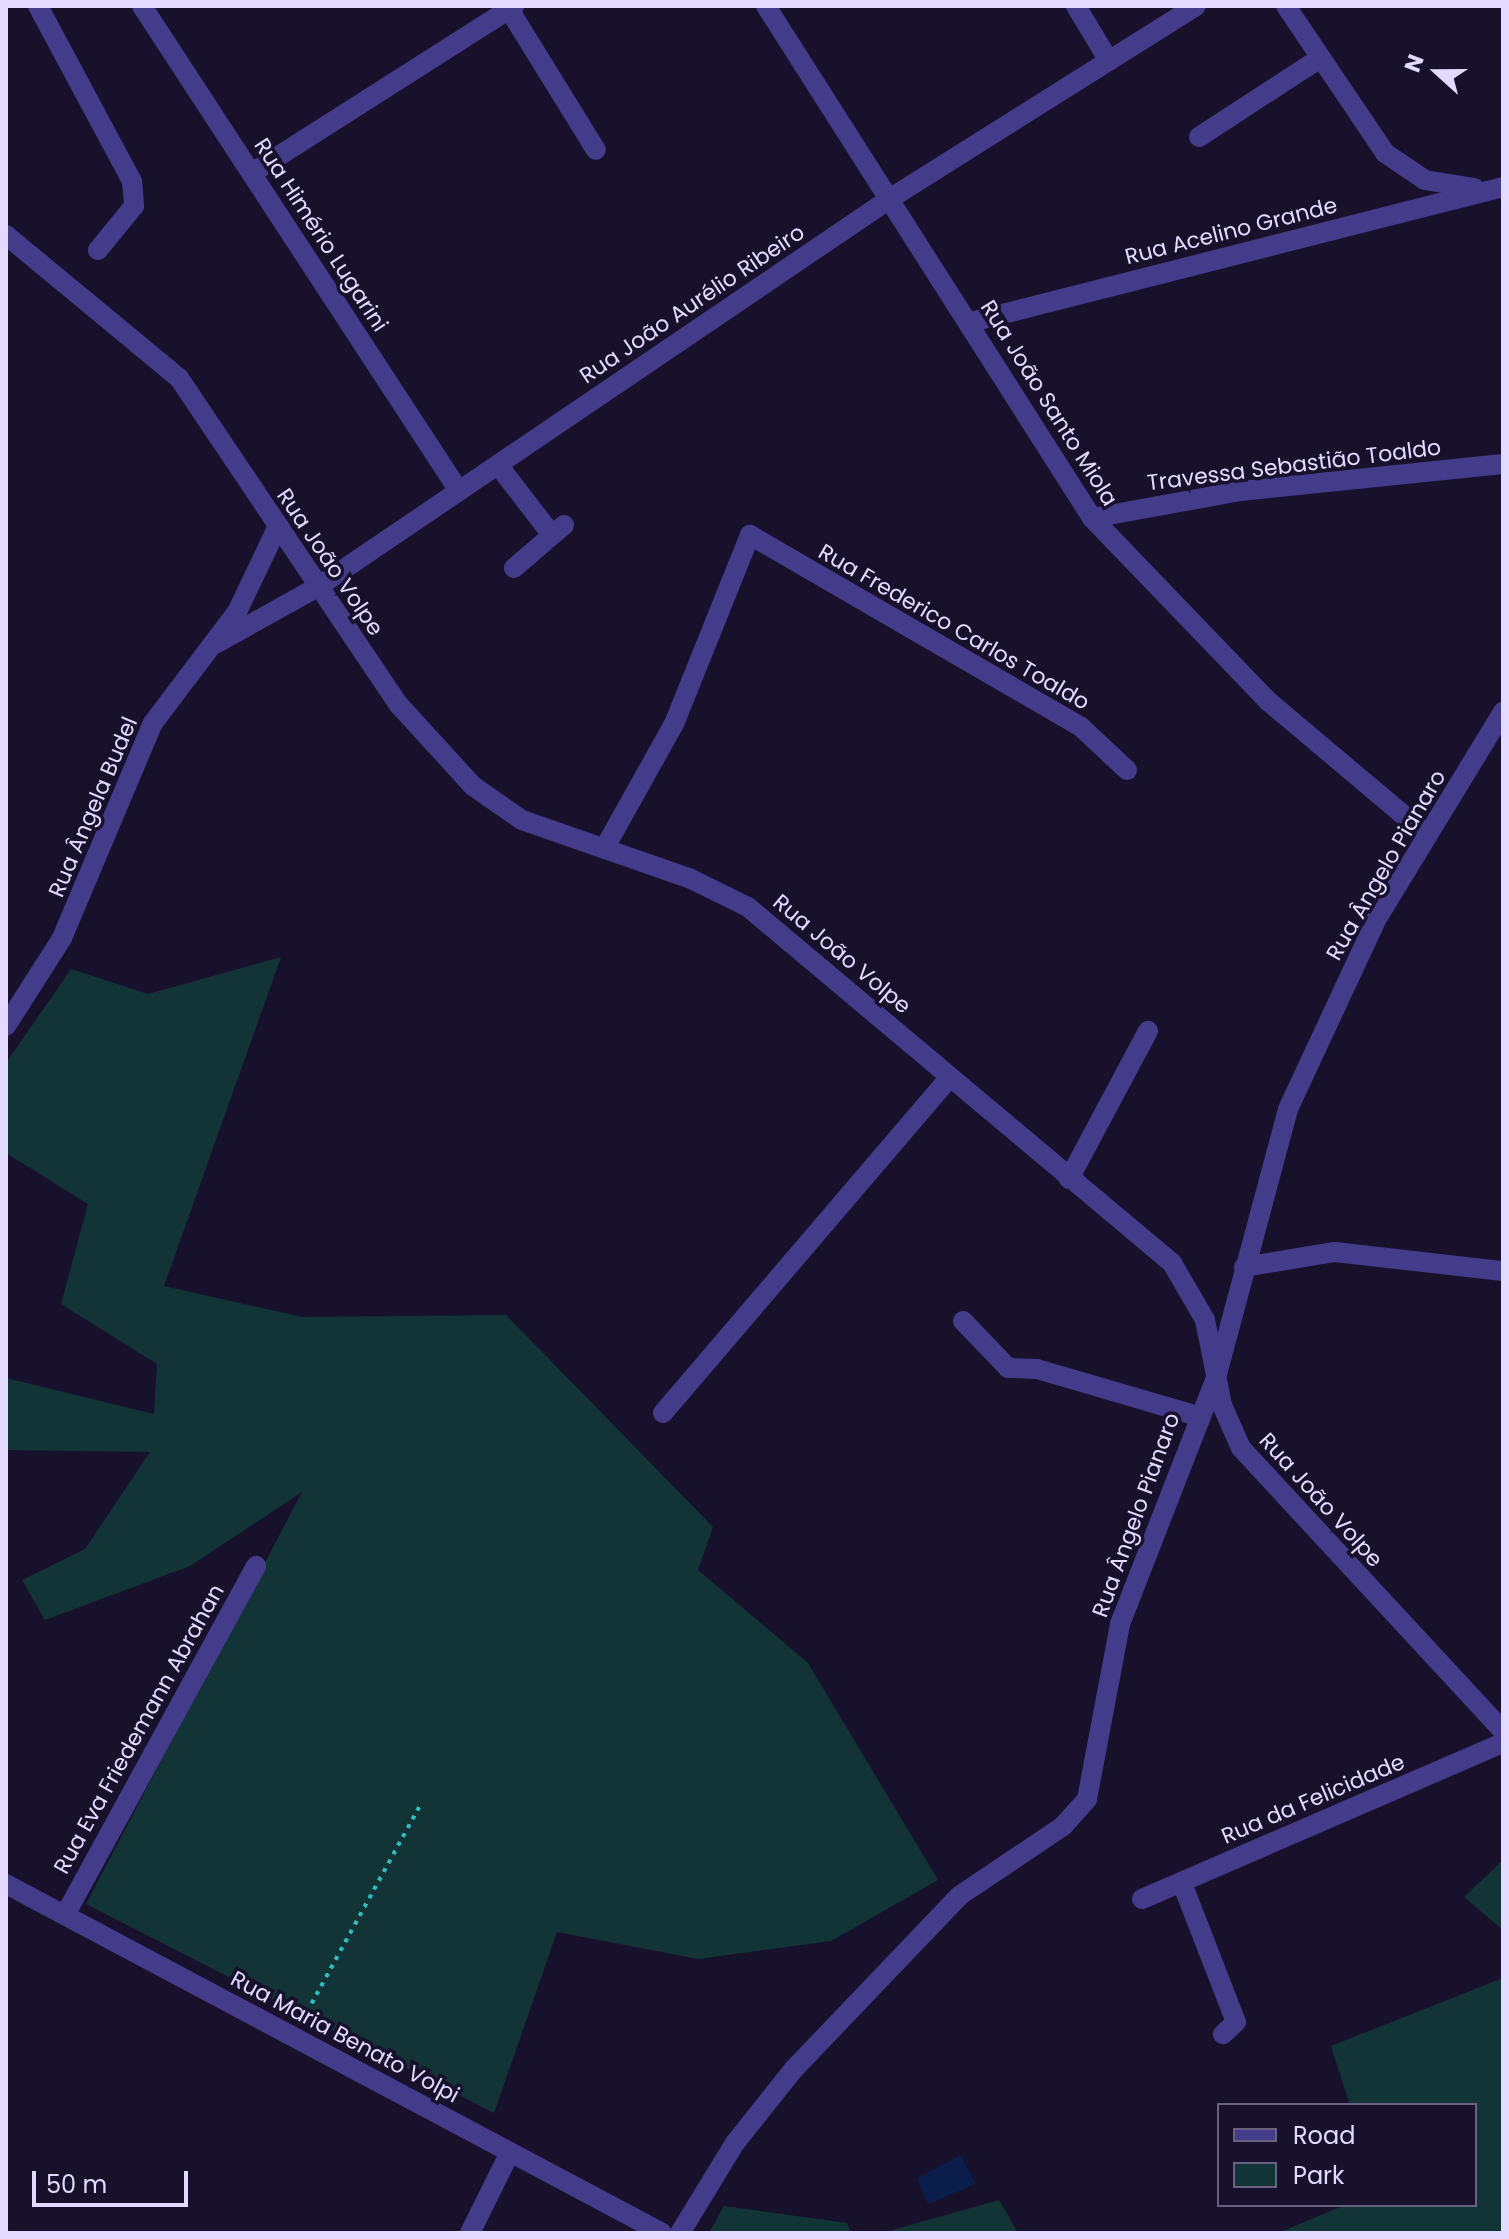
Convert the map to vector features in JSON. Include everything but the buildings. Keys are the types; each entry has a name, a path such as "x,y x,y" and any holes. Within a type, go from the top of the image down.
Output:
{"street":[{"path":"38,6 132,181 134,206 98,250"},
{"name":"Rua Himério Lugarini","path":"142,6 459,491"},
{"name":"Rua João Santo Miola","path":"766,6 971,322 1092,518 1268,701 1427,835"},
{"path":"1076,6 1109,61"},
{"name":"Rua João Aurélio Ribeiro","path":"217,643 316,588 891,198 1196,6"},
{"path":"1286,6 1369,134 1404,169 1449,186 1498,188"},
{"path":"252,173 510,7 596,150"},
{"path":"1199,137 1320,58"},
{"name":"Rua Acelino Grande","path":"971,322 1498,188"},
{"name":"Rua João Volpe","path":"6,235 118,320 179,378 316,588 399,705 473,786 522,820 748,907 1187,1281 1205,1320 1229,1426 1260,1473 1503,1731"},
{"name":"Travessa Sebastião Toaldo","path":"1092,518 1241,491 1503,464"},
{"path":"498,465 558,530 514,568"},
{"name":"Rua Ângela Budel","path":"6,1026 13,1005 62,938 146,737 217,643 277,528"},
{"name":"Rua Frederico Carlos Toaldo","path":"604,849 674,724 750,535 1081,727 1127,770"},
{"name":"Rua Ângelo Pianaro","path":"680,2233 735,2143 793,2070 959,1896 1063,1826 1087,1799 1120,1624 1198,1416 1216,1378 1244,1267 1305,1070 1358,955 1427,835 1495,746 1503,712"},
{"path":"1069,1179 1148,1031"},
{"path":"663,1413 948,1079"},
{"path":"1244,1267 1335,1252 1503,1271"},
{"path":"963,1321 1008,1368 1037,1369 1198,1416"},
{"name":"Rua Eva Friedemann Abrahan","path":"65,1915 256,1566"},
{"name":"Rua da Felicidade","path":"1142,1899 1503,1743"},
{"path":"1182,1883 1236,2022 1223,2034"},
{"name":"Rua Maria Benato Volpi","path":"6,1884 662,2233"},
{"path":"470,2233 510,2152"}],"path":[{"path":"294,2037 419,1807"}],"green space":[{"path":"281,957 164,1286 302,1317 506,1315 713,1527 698,1570 808,1663 938,1880 831,1941 698,1959 557,1932 494,2113 86,1904 302,1492 190,1566 45,1620 22,1580 85,1549 150,1452 6,1450 6,1378 154,1414 157,1364 61,1304 88,1204 6,1153 6,1063 71,969 148,994"},
{"path":"1503,1860 1503,1930 1464,1897"},
{"path":"1503,1978 1503,2233 1278,2233 1340,2207 1477,2207 1477,2103 1349,2103 1331,2046"},
{"path":"999,2200 1018,2233 892,2233 892,2230"},
{"path":"724,2206 847,2223 851,2233 709,2233"}],"water":[{"path":"961,2155 976,2184 928,2204 917,2178"}]}
